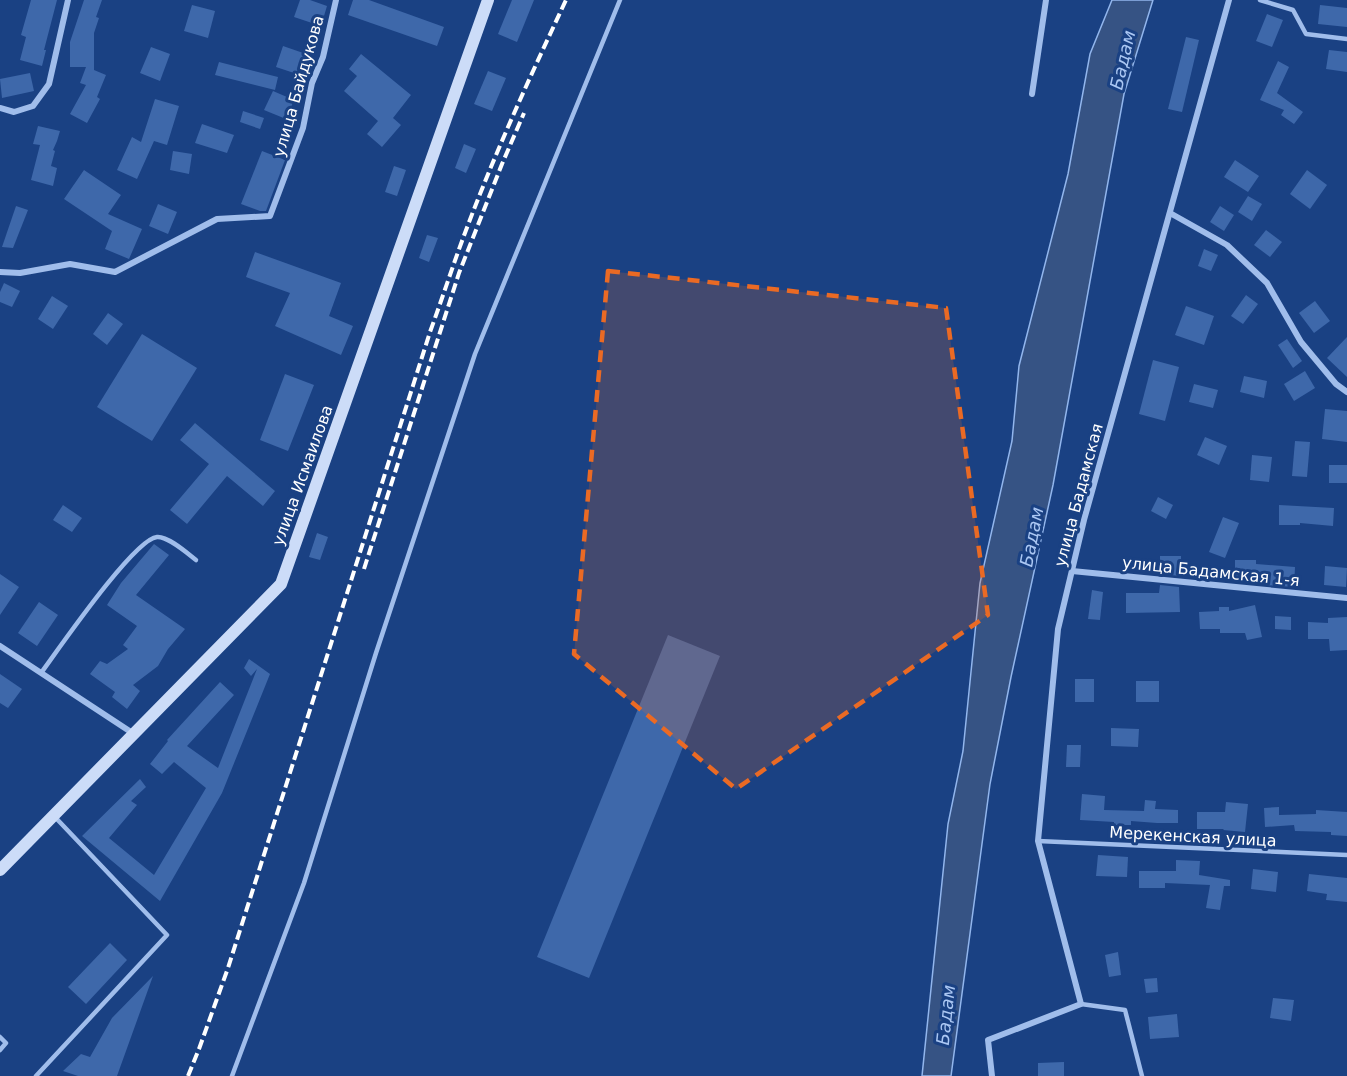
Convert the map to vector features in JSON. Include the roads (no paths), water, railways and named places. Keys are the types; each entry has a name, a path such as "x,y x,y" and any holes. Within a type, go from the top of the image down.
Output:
{"main road":[{"name":"улица Исмаилова","path":"0,870 281,584 488,0"}],"street":[{"path":"0,108 14,112 33,106 49,84 68,0"},
{"name":"улица Байдукова","path":"0,272 20,273 70,264 115,272 217,219 270,216 303,128 312,83 323,57 336,0"},
{"path":"1032,94 1046,0"},
{"name":"улица Бадамская","path":"1081,1004 1038,841 1058,628 1084,520 1229,0"},
{"path":"1170,213 1227,245 1267,283 1301,342 1336,384 1347,392"},
{"name":"улица Бадамская 1-я","path":"1072,571 1347,598"},
{"path":"0,646 134,734"},
{"path":"992,1076 988,1040 1081,1004"}],"lane":[{"path":"232,1076 304,883 376,653 474,354 620,0"},
{"path":"1260,0 1293,10 1306,34 1347,39"},
{"path":"41,673 107,584 146,542 153,537 161,537 196,560"},
{"path":"36,1076 167,935 54,816"},
{"name":"Мерекенская улица","path":"1038,841 1347,855"},
{"path":"1081,1004 1125,1010 1142,1076"},
{"path":"0,1037 6,1043 0,1050"}],"water":[{"name":"Бадам","path":"1112,0 1153,0 1124,94 1053,485 990,784 951,1076 922,1076 948,824 963,751 980,583 1012,441 1019,366 1068,174 1090,54"}],"railway":[{"path":"188,1076 228,968 430,332 498,150 566,0"},
{"path":"364,569 459,273 524,113"}]}
